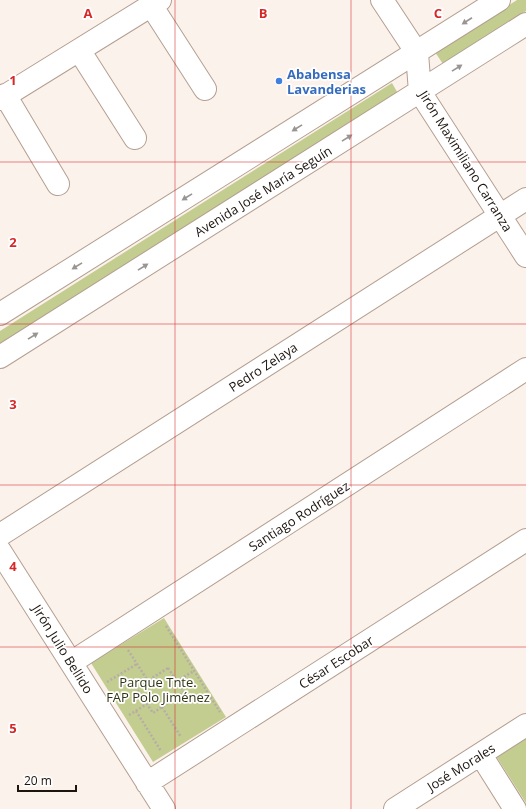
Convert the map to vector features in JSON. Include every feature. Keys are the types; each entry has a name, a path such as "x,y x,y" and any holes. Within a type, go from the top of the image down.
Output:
{"street":[{"name":"Jirón Maximiliano Carranza","path":"382,0 416,53 420,92 526,256"},
{"path":"0,314 499,0"},
{"path":"58,184 3,97 155,3 205,89"},
{"name":"Avenida José María Seguín","path":"0,357 526,24"},
{"path":"79,50 136,138"},
{"name":"Pedro Zelaya","path":"0,535 526,199"},
{"name":"Santiago Rodríguez","path":"72,662 526,369"},
{"name":"César Escobar","path":"147,783 526,540"},
{"name":"Jirón Julio Bellido","path":"0,551 72,662 164,809"},
{"name":"José Morales","path":"395,809 526,725"},
{"path":"480,755 515,809"}],"path":[{"path":"162,621 222,715"},
{"path":"125,644 148,681"},
{"path":"107,682 137,664"},
{"path":"168,668 177,681 184,692 153,713 136,688 168,668"},
{"path":"177,681 194,671"},
{"path":"103,676 111,689"},
{"path":"128,716 147,704"},
{"path":"162,707 183,739 177,742"},
{"path":"124,709 132,722"},
{"path":"136,711 161,752"},
{"path":"158,755 167,749"}],"green space":[{"path":"517,0 526,0 526,11 443,64 435,52"},
{"path":"392,83 400,97 0,348 0,331"},
{"name":"Parque Tnte. FAP Polo Jiménez","path":"164,618 226,717 153,762 91,663"},
{"path":"526,737 526,803 496,756"}],"place":[{"name":"Ababensa Lavanderias","path":"279,81"}]}
